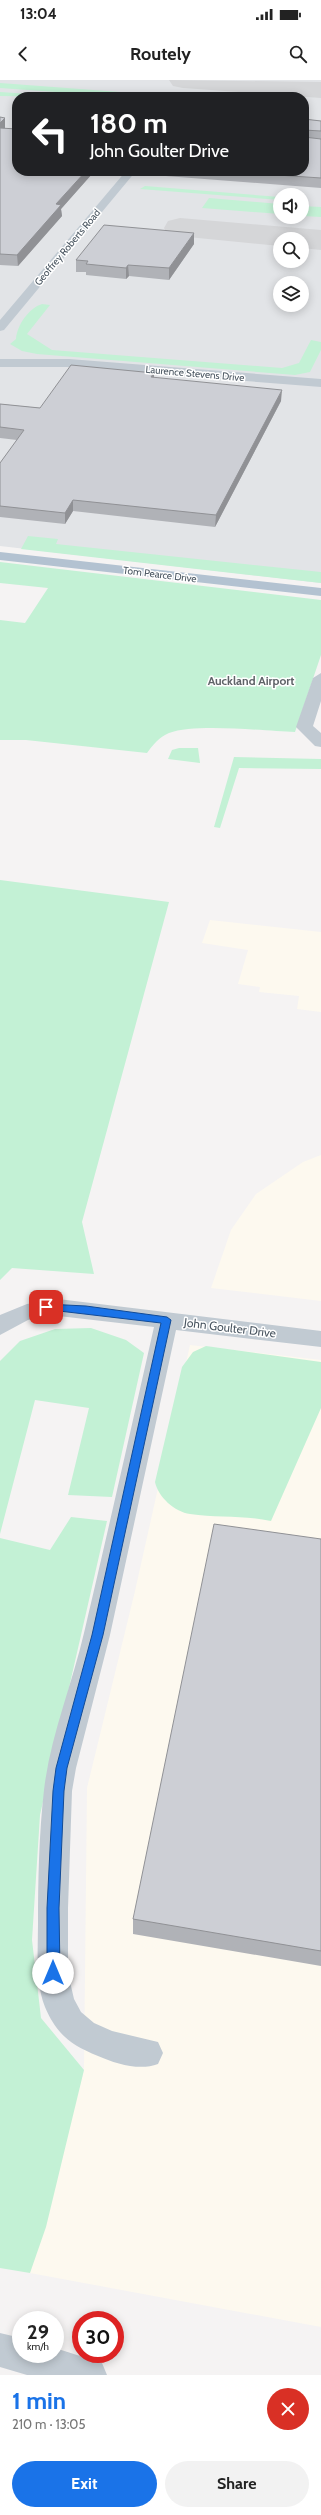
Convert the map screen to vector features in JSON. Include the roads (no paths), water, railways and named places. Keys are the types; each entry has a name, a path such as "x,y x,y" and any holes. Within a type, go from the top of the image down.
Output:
{"main road":[{"name":"Tom Pearce Drive","path":"0,556 321,592"}],"street":[{"name":"Geoffrey Roberts Road","path":"0,338 2,326 127,176"},
{"name":"Laurence Stevens Drive","path":"0,363 7,358 7,352 70,363"},
{"name":"Laurence Stevens Drive","path":"0,363 70,363 321,383"},
{"path":"321,678 304,727 321,742"},
{"name":"John Goulter Drive","path":"0,1327 19,1315 46,1307 95,1310 321,1339"},
{"path":"147,2053 110,2046 83,2034 70,2022 60,2005 53,1973 53,1908 58,1791 62,1768 97,1635 167,1320"},
{"path":"0,2350 90,2375"}],"district":[{"name":"Auckland Airport","path":"251,681"}]}
